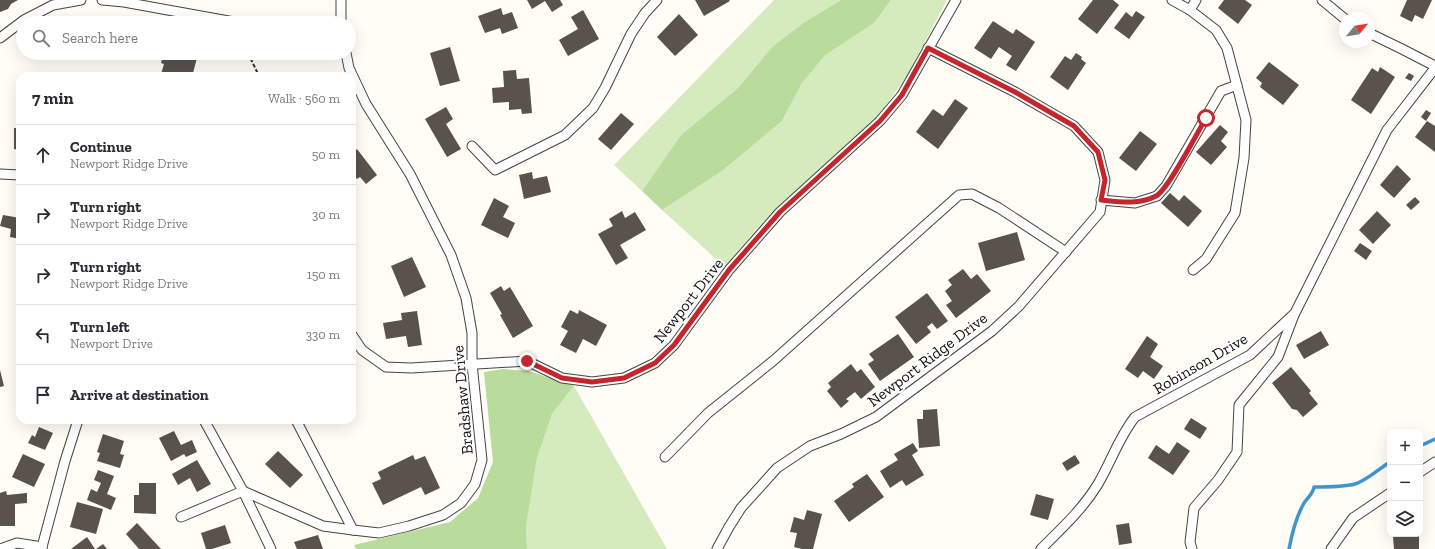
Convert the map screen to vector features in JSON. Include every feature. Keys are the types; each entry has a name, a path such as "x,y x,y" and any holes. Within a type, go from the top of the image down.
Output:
{"street":[{"path":"32,16 53,5 81,0"},
{"path":"102,0 125,1 203,16"},
{"path":"341,0 341,16"},
{"path":"472,146 495,170 565,135 593,108 605,88 631,34 645,13 657,0"},
{"name":"Newport Drive","path":"356,341 362,350 386,367 411,368 527,361 562,378 592,382 624,378 655,363 674,345 729,270 780,212 880,121 902,95 956,0"},
{"path":"1172,0 1190,10 1216,30 1227,48 1246,120 1244,158 1235,213 1206,259 1193,270"},
{"path":"1190,10 1196,0"},
{"path":"1322,0 1339,14"},
{"path":"0,38 16,26"},
{"path":"1375,36 1435,67"},
{"name":"Newport Ridge Drive","path":"717,549 741,508 777,468 810,446 841,434 876,417 992,331 1019,306 1100,212 1105,180 1098,152 1074,126 1015,92 928,48"},
{"name":"Bradshaw Drive","path":"347,60 351,72"},
{"name":"Robinson Drive","path":"1041,549 1075,517 1098,484 1126,428 1135,417 1250,355 1295,312 1387,130 1435,67"},
{"name":"Bradshaw Drive","path":"243,491 323,526 379,533 409,526 443,515 461,503 475,484 482,460 472,364 472,334 466,298 451,255 410,174 366,104 356,83"},
{"path":"1101,200 1135,203 1157,196 1166,186 1221,91 1237,85"},
{"path":"0,174 16,175"},
{"path":"665,456 708,413 773,361 959,195 972,194 999,208 1066,252"},
{"path":"1192,549 1190,542 1194,508 1218,480 1237,452 1239,405 1278,357 1295,312"},
{"path":"0,549 17,543 43,548 65,461 77,424"},
{"path":"206,424 243,491 271,549"},
{"path":"298,424 353,530"},
{"path":"1423,470 1435,462"},
{"path":"181,517 243,491"},
{"path":"1331,549 1353,518 1387,495"}],"path":[{"path":"251,60 257,72"}],"green space":[{"path":"774,0 841,0 803,23 772,47 739,87 681,135 642,191 614,165"},
{"path":"841,0 891,0 874,23 825,55 802,83 782,121 722,171 662,210 642,191 681,135 739,87 772,47 803,23"},
{"path":"891,0 947,0 908,74 880,114 756,229 725,267 662,210 722,171 782,121 802,83 825,54 874,23"},
{"path":"503,369 529,371 574,386 552,414 537,458 526,527 527,549 356,549 354,545 450,522 478,498 493,462 484,372"},
{"path":"574,386 667,549 527,549 526,527 537,458 552,414"}],"building":[{"path":"0,0 18,0 11,4 8,9 0,12"},
{"path":"527,0 560,0 563,5 552,12 545,1 532,9"},
{"path":"695,0 729,0 730,1 704,16"},
{"path":"1093,0 1113,0 1119,5 1097,34 1078,19"},
{"path":"1224,0 1245,0 1252,5 1238,24 1218,8"},
{"path":"1407,0 1432,0 1423,19 1415,15 1412,22 1400,16"},
{"path":"501,8 503,15 512,12 518,28 502,34 500,28 485,33 478,16"},
{"path":"583,10 599,39 568,56 559,40 578,29 571,17"},
{"path":"1136,11 1145,17 1129,39 1114,28 1126,12 1132,17"},
{"path":"679,14 698,35 675,56 657,37"},
{"path":"993,21 1013,34 1016,29 1035,42 1016,71 1006,65 1012,56 999,47 991,59 974,48"},
{"path":"450,47 460,81 440,86 430,53"},
{"path":"1076,53 1082,57 1081,59 1086,63 1068,90 1050,77 1065,56 1071,60"},
{"path":"162,60 196,60 193,72 162,72 164,64 161,63"},
{"path":"1269,62 1299,85 1283,105 1260,87 1262,83 1256,78"},
{"path":"1380,67 1395,77 1371,114 1351,100 1372,68 1378,72"},
{"path":"516,70 517,79 529,78 532,113 522,114 521,109 509,110 509,102 493,103 492,88 504,87 503,71"},
{"path":"1409,73 1414,76 1411,81 1405,78"},
{"path":"955,99 968,108 938,149 916,132 933,109 943,116"},
{"path":"446,107 453,119 446,124 461,149 447,157 425,119"},
{"path":"1426,110 1431,113 1426,121 1421,117"},
{"path":"621,113 634,124 611,150 598,139"},
{"path":"1427,121 1435,126 1435,152 1415,137"},
{"path":"1220,125 1228,132 1221,141 1227,147 1211,165 1196,152"},
{"path":"14,128 16,128 16,149 14,149"},
{"path":"1140,131 1157,144 1136,171 1119,158"},
{"path":"357,149 377,175 366,184 360,177 357,179 356,178"},
{"path":"1397,165 1411,179 1394,198 1380,185"},
{"path":"532,172 533,179 547,176 551,192 524,199 519,175"},
{"path":"1170,193 1179,201 1184,195 1202,211 1188,227 1161,203"},
{"path":"1415,197 1420,202 1411,210 1406,205"},
{"path":"494,198 509,206 503,217 515,223 508,238 481,225"},
{"path":"622,211 625,218 635,212 646,230 620,245 628,258 616,265 598,234 613,226 609,219"},
{"path":"1377,211 1391,225 1373,244 1359,230"},
{"path":"3,215 16,217 16,238 10,237 11,229 0,226"},
{"path":"1017,232 1025,260 986,271 978,243"},
{"path":"1360,243 1372,251 1366,260 1354,251"},
{"path":"412,257 426,287 404,297 391,266"},
{"path":"963,269 971,279 977,274 991,291 956,318 946,305 952,301 945,291 952,285 948,280"},
{"path":"501,286 504,291 510,287 533,326 513,338 490,293"},
{"path":"927,293 948,321 937,329 932,323 927,327 931,332 916,344 895,317"},
{"path":"570,310 578,314 579,310 607,325 596,346 583,339 576,353 560,345 568,331 561,327"},
{"path":"417,311 422,345 408,347 406,336 386,339 383,323 402,320 401,313"},
{"path":"1321,331 1329,345 1304,359 1296,345"},
{"path":"898,334 914,357 880,381 868,364 874,360 869,354"},
{"path":"1147,336 1158,344 1150,357 1163,366 1154,379 1143,371 1138,378 1125,369"},
{"path":"851,364 857,372 861,369 875,387 861,399 855,392 846,399 849,401 841,408 827,391 831,387 828,383"},
{"path":"1291,367 1311,391 1309,393 1318,404 1303,417 1297,410 1292,409 1272,383"},
{"path":"0,370 4,386 0,387"},
{"path":"937,409 940,446 919,448 917,419 923,419 923,410"},
{"path":"1191,418 1207,428 1200,439 1184,429"},
{"path":"39,427 53,433 45,450 28,443 32,435 35,437"},
{"path":"174,431 181,445 192,440 197,452 186,457 184,454 171,461 159,438"},
{"path":"103,434 124,441 120,454 124,455 120,468 97,461 100,453 97,452"},
{"path":"1177,442 1190,451 1173,475 1148,458 1156,445 1169,454"},
{"path":"913,443 918,451 912,455 924,475 906,486 902,480 890,488 880,471 898,460 894,454"},
{"path":"278,451 303,475 290,488 265,464"},
{"path":"23,454 45,464 34,487 12,477"},
{"path":"413,455 415,460 425,456 440,488 425,495 421,487 383,505 372,483 381,479 378,472"},
{"path":"1075,455 1080,463 1067,471 1062,463"},
{"path":"197,460 211,484 197,492 190,478 178,485 172,474"},
{"path":"98,470 114,476 107,494 116,498 111,510 87,500 91,489 97,492 101,483 94,480"},
{"path":"867,474 884,497 849,522 834,501 854,487 852,484"},
{"path":"139,483 156,483 156,514 134,513 134,495 139,495"},
{"path":"6,491 7,495 27,493 27,503 15,504 15,526 0,526 0,493"},
{"path":"1036,494 1054,499 1048,520 1030,515"},
{"path":"77,502 103,509 96,534 70,527"},
{"path":"807,510 822,514 813,549 794,547 797,533 790,532 794,517 804,520"},
{"path":"137,523 161,549 139,549 126,534"},
{"path":"1129,523 1132,543 1119,545 1116,525"},
{"path":"225,525 231,543 212,549 206,549 201,533"},
{"path":"318,535 323,549 297,549 294,542"},
{"path":"87,537 95,549 71,549"},
{"path":"1393,537 1419,537 1419,549 1394,549"},
{"path":"103,544 107,549 96,549"}],"waterway":[{"path":"1423,445 1435,439"},
{"path":"1289,549 1299,514 1304,503 1313,492 1314,487 1355,484 1387,464"}],"route":[{"path":"527,361 562,378 592,382 624,378 655,363 674,345 729,270 780,212 880,121 902,95 928,48 1015,92 1074,126 1098,152 1105,180 1101,200 1135,203 1157,196 1166,186 1206,118"}]}
